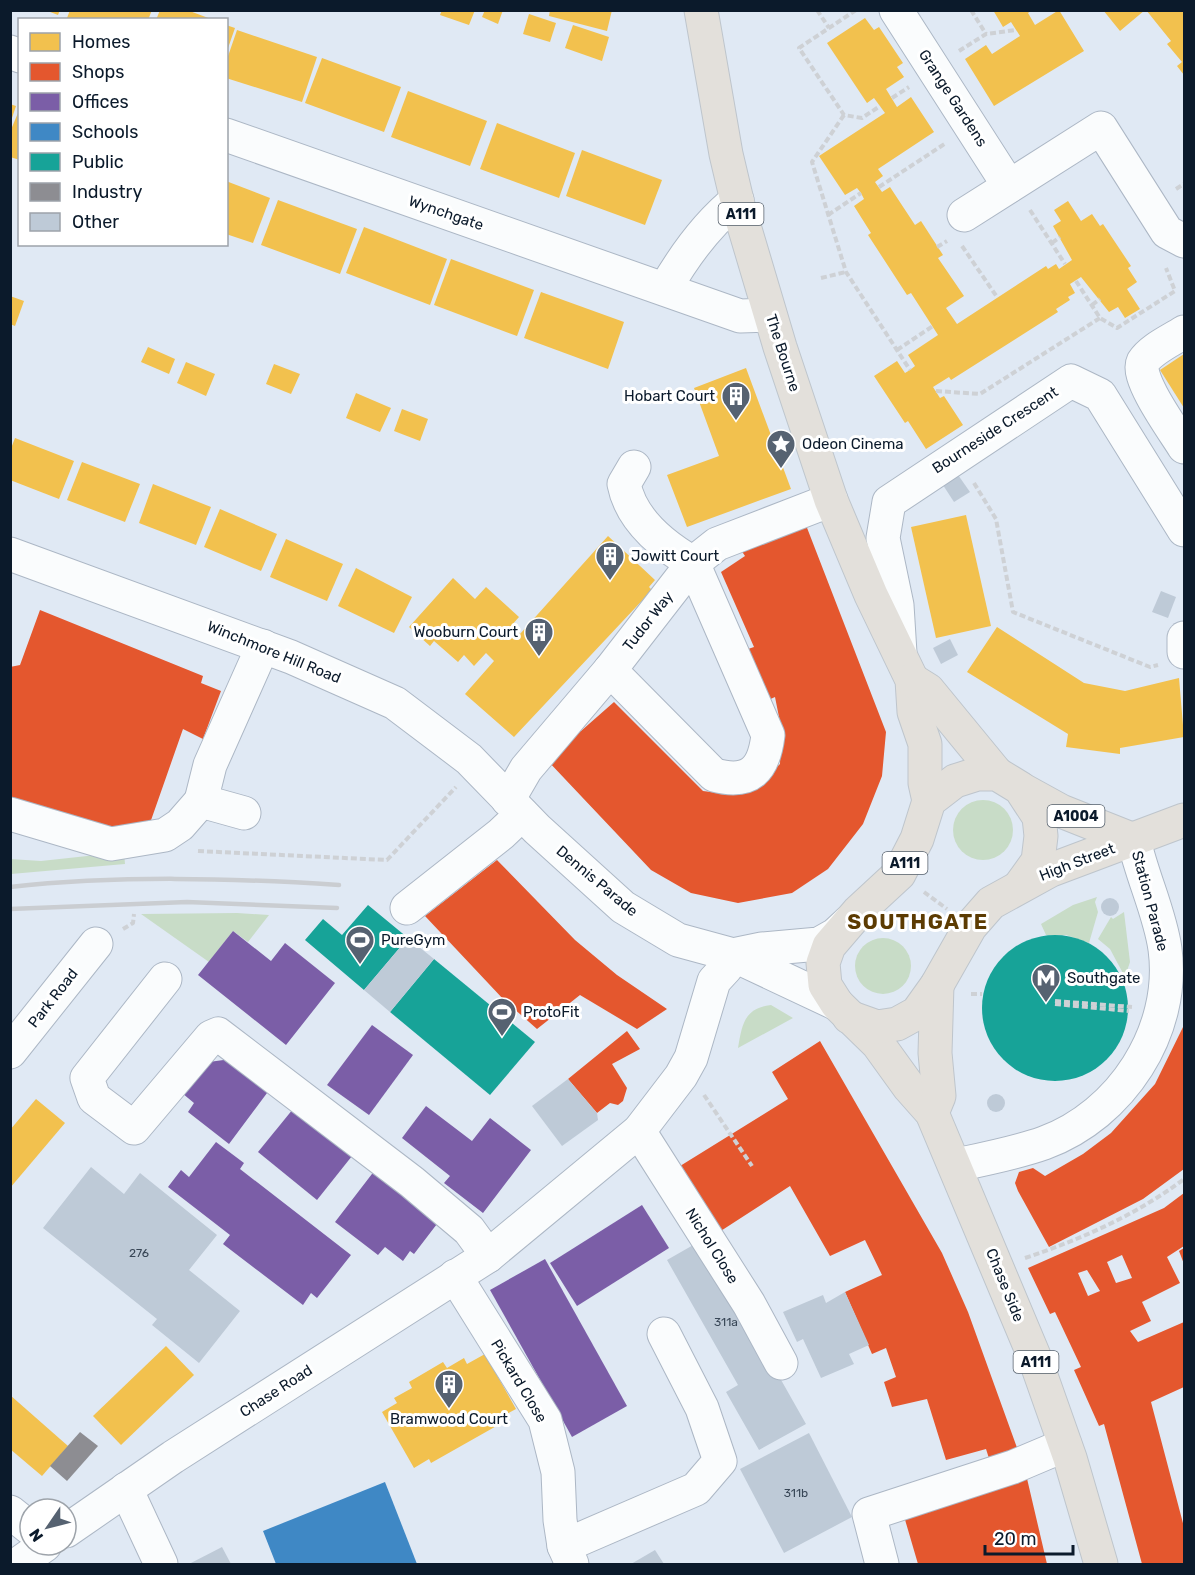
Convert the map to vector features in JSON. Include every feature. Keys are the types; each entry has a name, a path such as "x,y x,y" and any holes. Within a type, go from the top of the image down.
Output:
{"main road":[{"name":"The Bourne","path":"706,12 726,154 737,201 770,315 831,500 870,595 906,667 914,712 925,744 926,783 930,801"},
{"name":"The Bourne","path":"906,667 1008,781"},
{"path":"930,801 955,781 977,774 1008,781"},
{"name":"High Street","path":"1008,781 1061,811 1134,840"},
{"name":"A111","path":"930,801 917,839 899,874 859,911 829,946 823,963 825,985 843,1011 877,1027 897,1024 917,1013 937,985 953,953 976,919 991,903 1020,886 1038,861 1041,836 1039,817 1008,781"},
{"name":"High Street","path":"1020,886 1051,870 1185,820"},
{"name":"A111","path":"932,1113 939,1095 935,1053 937,985"},
{"name":"Chase Side","path":"843,1011 878,1044 909,1088 932,1113 956,1165 1034,1356 1065,1445 1101,1564"}],"street":[{"name":"Grange Gardens","path":"896,10 1011,185"},
{"path":"964,215 1101,128 1167,232 1174,250"},
{"name":"Wynchgate","path":"228,136 740,316 770,315"},
{"path":"665,289 680,263 719,215 737,201"},
{"path":"1185,332 1149,355 1142,363 1142,373 1146,384 1185,447"},
{"name":"Bourneside Crescent","path":"906,667 897,605 883,538 889,502 1071,381 1100,394 1185,530"},
{"path":"610,670 714,775 728,779 752,774 766,752 768,735 693,563 676,553 638,519 628,501 624,484 634,467"},
{"name":"Tudor Way","path":"407,908 501,834 515,807 526,769 610,670 693,563 717,544 831,500"},
{"name":"Winchmore Hill Road","path":"10,554 263,646 394,703 432,729 479,768 515,807"},
{"path":"10,814 111,844 165,835 180,825 201,801 210,765 263,646"},
{"path":"201,801 244,813"},
{"name":"Dennis Parade","path":"515,807 623,907 650,925 678,940 733,955 843,1011"},
{"name":"Station Parade","path":"956,1165 1044,1143 1076,1126 1105,1105 1124,1085 1144,1056 1159,1023 1164,1000 1165,948 1140,870 1134,840"},
{"name":"Dennis Parade","path":"733,955 762,949 819,944 835,935 859,911"},
{"name":"Park Road","path":"10,1052 96,944"},
{"name":"Chase Road","path":"78,1523 126,1489 488,1256 639,1131 681,1076 698,1036 714,981 726,968 733,955"},
{"path":"165,979 87,1077 94,1098 134,1128 211,1037 218,1034 412,1182 469,1230 488,1256"},
{"name":"Nichol Close","path":"639,1131 749,1304 781,1363"},
{"name":"Pickard Close","path":"455,1276 545,1420 558,1472 560,1520 568,1555"},
{"path":"568,1555 696,1489 720,1461 702,1408 664,1334"},
{"path":"882,1564 869,1514 1013,1467 1065,1445"},
{"path":"126,1489 161,1564"}],"path":[{"path":"817,10 829,28"},
{"path":"855,10 800,48 844,115 862,118 880,106"},
{"path":"971,10 986,34 1016,30"},
{"path":"844,115 812,162 846,272 910,370"},
{"path":"879,187 971,127"},
{"path":"1011,185 1065,264"},
{"path":"828,215 861,193"},
{"path":"964,215 948,225 997,297"},
{"path":"1052,243 1060,237"},
{"path":"1076,281 1100,318 1117,328 1175,291 1174,250"},
{"path":"821,278 846,272"},
{"path":"1092,305 1100,299"},
{"path":"936,391 980,394 1100,318"},
{"path":"897,350 933,327"},
{"path":"957,455 996,519 1013,612 1150,667 1179,651"},
{"path":"189,851 387,860 450,791 479,768"},
{"path":"921,890 952,913"},
{"path":"971,994 982,994"},
{"path":"1055,1002 1137,1010"},
{"path":"681,1076 705,1096 752,1166"},
{"path":"997,1267 1118,1221 1153,1203 1185,1179"}],"green space":[{"path":"983,800 1000,805 1008,813 1013,830 1008,847 1000,855 983,860 966,855 958,847 953,830 958,813 966,805"},
{"path":"124,852 125,864 11,874 10,859 41,861"},
{"path":"1097,897 1095,902 1098,912 1089,943 1066,935 1046,935 1041,924 1073,905"},
{"path":"1124,912 1130,962 1125,977 1110,949 1098,939 1111,917 1113,919"},
{"path":"141,914 269,915 248,942 233,931 209,962"},
{"path":"878,938 888,938 903,946 909,955 911,966 909,977 903,986 888,994 878,994 867,989 860,982 855,971 855,961 860,950 867,943"},
{"path":"771,1005 793,1018 738,1048 746,1019 755,1010"}],"building: Homes":[{"path":"45,10 60,10 58,15"},
{"path":"70,10 152,10 149,18 67,18"},
{"path":"160,10 187,10 208,18 157,18"},
{"path":"442,10 475,10 469,25 440,15"},
{"path":"485,10 503,10 498,24 482,17"},
{"path":"550,10 612,10 607,31 549,16"},
{"path":"993,10 1032,10 1028,13 1035,25 1059,10 1084,51 994,106 965,59 986,45 992,54 1020,36 1011,22 1003,27"},
{"path":"1103,10 1145,10 1120,31"},
{"path":"1146,10 1184,10 1184,75 1177,66 1182,62 1167,44 1171,41"},
{"path":"529,14 556,23 550,42 523,34"},
{"path":"865,18 874,30 879,27 903,63 897,67 904,77 886,89 897,107 911,97 934,132 878,169 883,176 875,182 882,192 890,187 915,225 921,221 943,255 938,258 964,296 946,308 957,324 1046,266 1048,269 1056,264 1059,269 1072,260 1053,226 1061,221 1054,210 1068,201 1081,221 1092,214 1100,226 1103,224 1131,266 1128,268 1137,282 1127,289 1140,309 1125,318 1118,307 1109,312 1081,277 1070,284 1075,293 1068,297 1070,300 1056,309 1058,312 951,380 949,377 933,387 940,398 944,396 963,425 926,449 908,421 905,423 874,376 897,361 905,373 910,370 915,366 908,355 938,335 911,293 907,295 868,235 871,233 854,206 864,199 861,193 857,188 845,195 819,156 885,113 874,98 867,103 827,43"},
{"path":"573,25 609,37 602,61 565,48"},
{"path":"228,26 235,28 228,48"},
{"path":"237,30 317,57 302,102 228,79 228,56"},
{"path":"322,58 401,87 384,132 305,103"},
{"path":"408,91 487,121 470,166 391,137"},
{"path":"10,104 16,106 11,121 10,121"},
{"path":"18,113 18,159 10,157 10,132"},
{"path":"497,123 575,153 559,198 480,169"},
{"path":"582,150 662,180 645,225 566,196"},
{"path":"228,182 270,198 253,243 228,235"},
{"path":"278,200 357,229 340,274 261,245"},
{"path":"364,227 447,259 430,305 346,273"},
{"path":"451,259 534,290 517,336 434,305"},
{"path":"541,292 624,322 608,369 524,338"},
{"path":"10,296 24,301 15,326 10,324"},
{"path":"148,347 175,359 169,374 141,362"},
{"path":"1184,354 1184,408 1160,370"},
{"path":"186,362 215,374 206,396 177,383"},
{"path":"274,364 300,374 291,394 266,384"},
{"name":"Hobart Court","path":"746,368 791,489 687,527 667,475 719,456 694,388"},
{"path":"356,393 391,408 380,432 346,418"},
{"path":"402,409 428,419 420,441 394,431"},
{"path":"15,438 74,461 59,499 10,480 10,451"},
{"path":"82,462 140,484 125,522 67,500"},
{"path":"153,484 211,507 196,545 139,523"},
{"path":"220,509 277,534 261,571 204,547"},
{"path":"966,515 991,626 936,638 911,527"},
{"path":"608,536 655,580 649,587 652,590 514,737 465,694 494,661 486,653 474,666 464,655 458,662 434,641 430,646 409,627 453,578 475,599 486,587 519,617 511,626 520,634"},
{"path":"286,539 343,564 327,601 270,577"},
{"path":"356,568 412,597 394,633 338,606"},
{"path":"997,627 1084,683 1125,691 1179,678 1184,737 1120,748 1120,754 1066,747 1068,734 967,672"},
{"path":"36,1099 65,1123 10,1188 10,1130"},
{"path":"166,1346 194,1375 121,1445 93,1416"},
{"name":"Bramwood Court","path":"485,1354 516,1409 497,1419 500,1424 431,1463 429,1459 414,1468 382,1412 397,1403 394,1398 412,1388 409,1382 443,1362 447,1368 464,1358 467,1364"},
{"path":"10,1395 68,1446 42,1476 10,1449"}],"building: Shops":[{"path":"804,520 886,732 882,776 863,824 828,869 792,893 738,903 691,893 651,870 547,760 575,727 581,731 614,702 703,791 726,794 760,783 780,764 781,727 775,697 766,701 745,650 754,647 721,572 745,556 739,547"},
{"path":"40,610 203,676 201,683 221,691 203,739 183,729 149,826 112,843 10,806 10,667 20,665"},
{"path":"497,860 575,940 617,975 667,1009 637,1029 580,995 537,1029 504,1000 425,916"},
{"path":"1184,1025 1184,1169 1143,1199 1049,1247 1018,1191 1015,1183 1019,1172 1033,1168 1045,1176 1083,1154 1111,1133 1155,1084"},
{"path":"627,1031 640,1049 612,1064 627,1088 623,1101 618,1105 610,1103 597,1113 568,1079"},
{"path":"820,1041 942,1253 968,1312 1025,1470 1047,1564 918,1564 901,1506 995,1477 986,1449 946,1460 927,1399 892,1407 884,1382 896,1377 886,1348 872,1354 845,1292 882,1275 865,1240 830,1256 790,1186 713,1236 672,1171 788,1099 772,1072"},
{"path":"1184,1193 1184,1246 1167,1257 1180,1283 1142,1302 1151,1321 1130,1331 1138,1342 1184,1322 1184,1387 1151,1402 1184,1527 1184,1564 1142,1564 1104,1424 1099,1426 1074,1370 1081,1367 1055,1312 1050,1314 1028,1268 1164,1208","holes":["1122,1255 1132,1278 1116,1283 1107,1262","1087,1270 1100,1291 1088,1296 1078,1273"]},
{"path":"1184,1248 1184,1264 1179,1251"}],"building: Offices":[{"path":"233,931 271,961 285,943 335,983 286,1045 198,975"},
{"path":"372,1025 413,1055 369,1115 327,1085"},
{"path":"231,1059 270,1089 229,1144 188,1112 194,1103 176,1088 194,1064"},
{"path":"426,1106 472,1141 490,1118 531,1150 483,1213 444,1183 450,1176 402,1138"},
{"path":"293,1109 352,1156 317,1200 258,1152"},
{"path":"216,1142 244,1163 240,1169 351,1255 317,1298 311,1293 303,1305 223,1244 230,1235 168,1187 181,1170 189,1177"},
{"path":"375,1170 440,1220 414,1254 410,1251 403,1261 385,1247 378,1255 335,1222"},
{"path":"642,1205 669,1248 577,1306 550,1263"},
{"path":"545,1259 627,1406 572,1437 490,1290"}],"building: Schools":[{"path":"385,1482 417,1564 276,1564 263,1531"}],"building: Public":[{"name":"PureGym","path":"368,905 408,938 364,990 305,940 323,919 342,935"},
{"path":"1055,935 1083,940 1107,956 1123,980 1128,1008 1123,1036 1107,1060 1083,1076 1055,1081 1027,1076 1003,1060 987,1036 982,1008 987,980 1003,956 1027,940"},
{"path":"434,959 535,1042 490,1095 390,1012"}],"building: Industry":[{"path":"80,1432 98,1446 67,1481 50,1466"}],"building: Other":[{"path":"956,472 970,492 954,502 941,482"},
{"path":"1161,591 1176,597 1168,618 1152,612"},
{"path":"950,639 958,655 941,664 933,648"},
{"path":"1110,898 1116,901 1119,907 1116,913 1110,916 1104,913 1101,907 1104,901"},
{"path":"408,938 434,959 390,1012 364,990"},
{"path":"568,1079 597,1113 598,1120 562,1146 532,1106"},
{"path":"996,1094 1002,1097 1005,1103 1002,1109 996,1112 990,1109 987,1103 990,1097"},
{"path":"91,1167 124,1194 140,1173 217,1235 189,1270 240,1311 199,1363 152,1325 157,1319 43,1228"},
{"path":"702,1240 806,1424 759,1450 726,1392 738,1385 667,1260"},
{"path":"845,1292 869,1345 849,1354 854,1364 821,1378 803,1339 797,1342 783,1312 823,1295 826,1303"},
{"path":"809,1433 852,1517 784,1553 740,1469"},
{"path":"222,1547 231,1564 189,1564"},
{"path":"655,1550 664,1564 631,1564"}],"railway":[{"path":"10,887 134,879 339,885"},
{"path":"10,909 187,902 337,908"}],"place":[{"name":"Hobart Court","path":"736,422"},
{"name":"Odeon Cinema","path":"781,470"},
{"name":"Jowitt Court","path":"610,582"},
{"name":"Wooburn Court","path":"539,658"},
{"name":"PureGym","path":"360,966"},
{"name":"Southgate","path":"1046,1004"},
{"name":"ProtoFit","path":"502,1038"},
{"name":"Bramwood Court","path":"449,1410"}],"district":[{"name":"SOUTHGATE","path":"918,922"}]}
